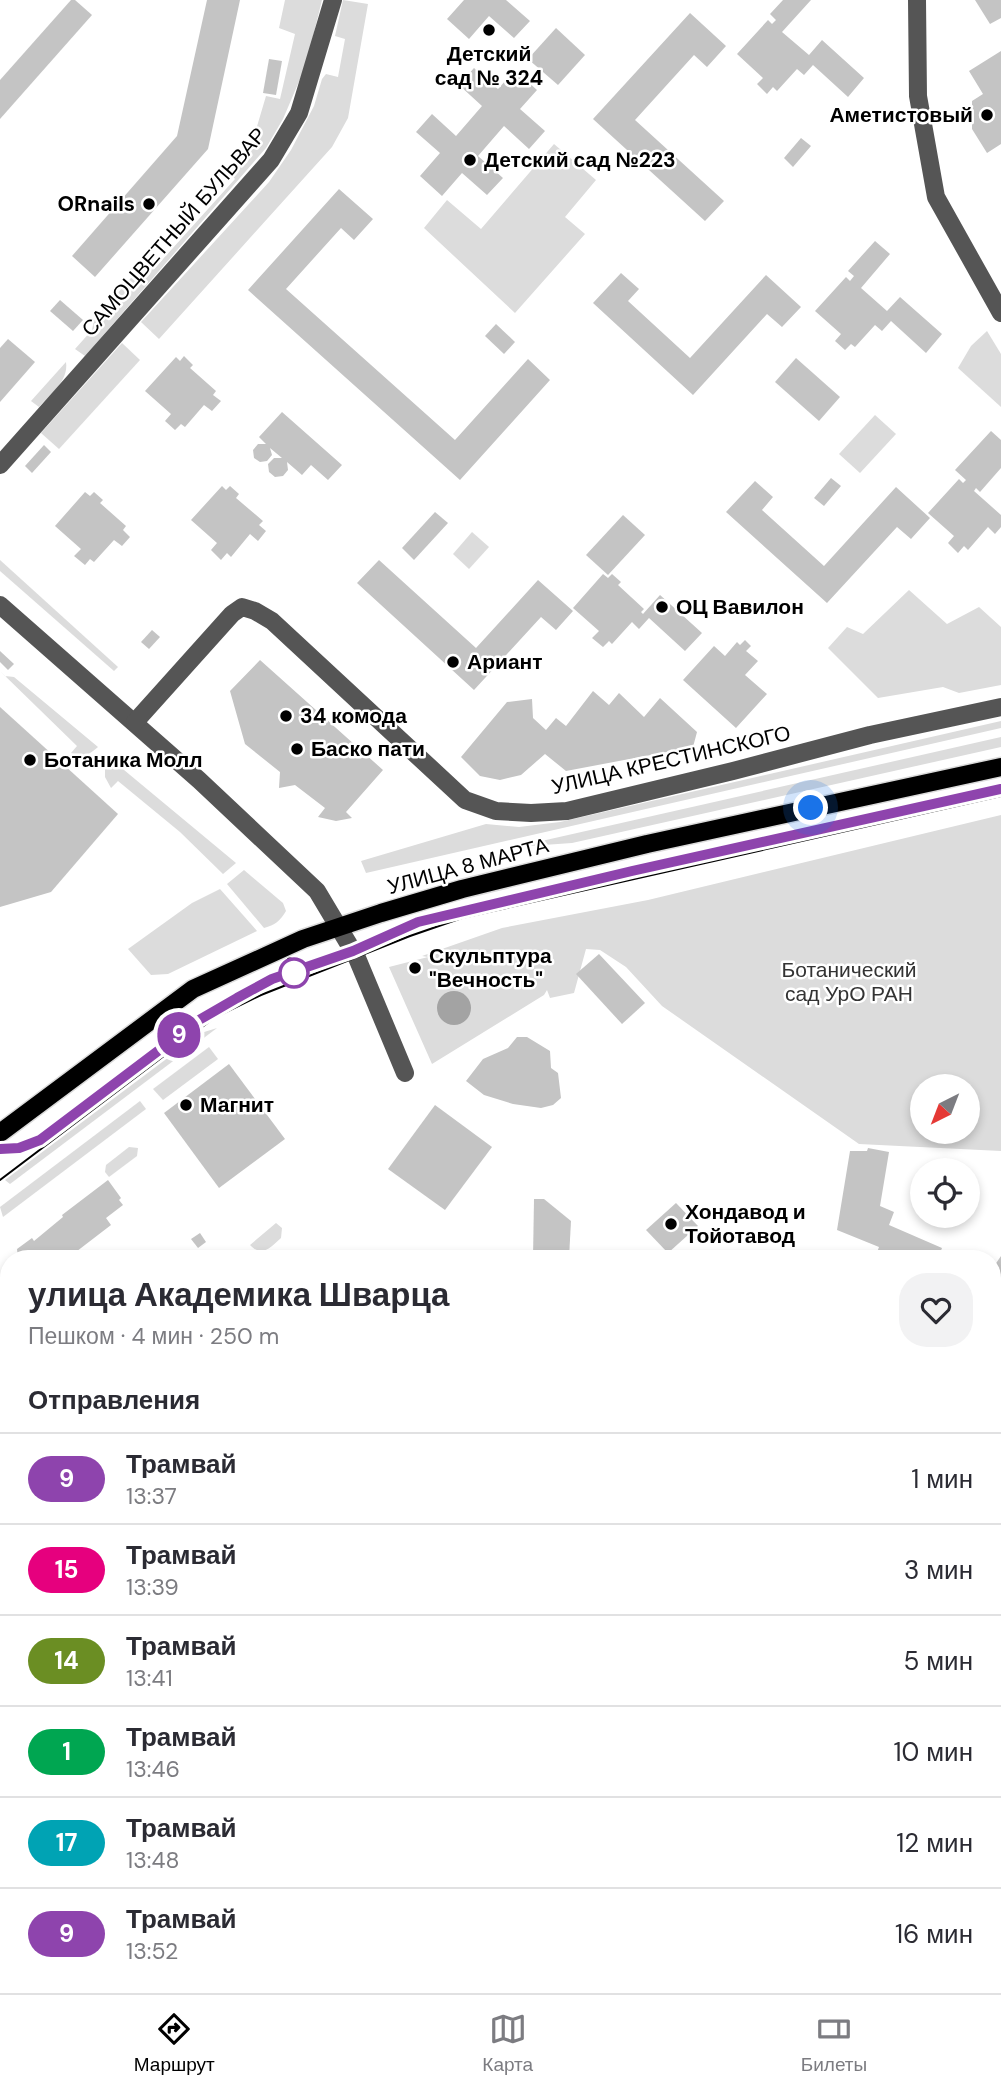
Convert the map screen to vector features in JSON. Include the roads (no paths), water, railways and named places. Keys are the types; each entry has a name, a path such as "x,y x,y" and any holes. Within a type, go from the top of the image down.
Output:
{"main road":[{"name":"УЛИЦА 8 МАРТА","path":"0,1133 193,989 248,962 338,927 462,889 621,850 1001,767"}],"street":[{"name":"САМОЦВЕТНЫЙ БУЛЬВАР","path":"0,465 271,160 290,131 303,104 333,0"},
{"path":"917,0 918,96 936,197 1001,313"},
{"path":"0,605 135,723 317,891 358,958 405,1073"},
{"name":"УЛИЦА КРЕСТИНСКОГО","path":"135,723 232,614 242,607 272,621 466,800 496,811 567,811 870,735 1001,707"}],"tram line":[{"name":"9","path":"0,1149 19,1148 40,1140 199,1020 237,998 272,979 353,951 418,922 632,871 1001,789"},
{"path":"0,1180 214,1018 261,995 410,936 462,918 1001,796"},
{"path":"250,991 272,979 301,970"},
{"path":"0,1149 19,1148 40,1140"}],"place":[{"name":"Детский сад № 324","path":"489,30"},
{"name":"Аметистовый","path":"987,115"},
{"name":"Детский сад №223","path":"470,160"},
{"name":"ORnails","path":"149,204"},
{"name":"ОЦ Вавилон","path":"662,607"},
{"name":"Ариант","path":"453,662"},
{"name":"34 комода","path":"286,716"},
{"name":"Баско пати","path":"297,749"},
{"name":"Ботаника Молл","path":"30,760"},
{"name":"Скульптура \"Вечность\"","path":"415,968"},
{"name":"Магнит","path":"186,1105"},
{"name":"Хондавод и Тойотавод","path":"671,1224"}],"park label":[{"name":"Ботанический сад УрО РАН","path":"849,982"}]}
